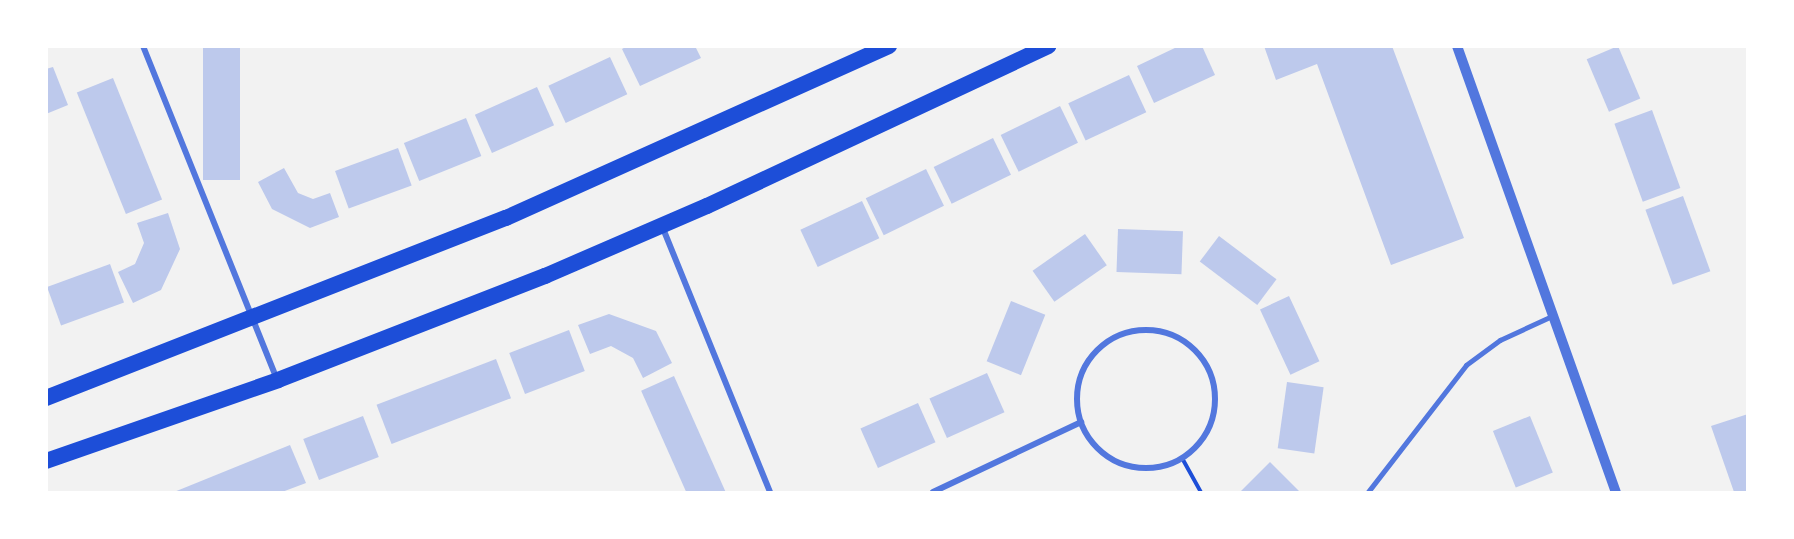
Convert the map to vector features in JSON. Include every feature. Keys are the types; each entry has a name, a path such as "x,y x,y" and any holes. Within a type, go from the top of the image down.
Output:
{"highway":[{"path":"46,399 253,320 517,213 889,46"},
{"path":"46,461 278,380 545,276 661,225 1048,46"}],"street":[{"path":"143,46 278,380"},
{"path":"1457,46 1550,317 1616,492"},
{"path":"661,225 770,492"},
{"path":"1140,330 1169,334 1188,344 1205,362 1216,398 1209,430 1182,458 1152,469 1114,461 1094,444 1081,422 1079,384 1090,359 1112,339 1140,330"},
{"path":"933,492 1081,422"}],"lane":[{"path":"1368,492 1467,364 1500,340 1550,317"}],"path":[{"path":"1182,458 1201,492"}],"building":[{"path":"203,46 240,46 240,180 203,180"},
{"path":"627,46 695,46 701,58 640,86 622,49"},
{"path":"1179,46 1202,46 1215,75 1154,103 1137,66"},
{"path":"1264,46 1392,46 1464,238 1391,265 1317,64 1276,80"},
{"path":"1618,46 1640,98 1609,112 1587,59"},
{"path":"610,57 627,94 566,123 548,86"},
{"path":"53,67 68,105 46,114 46,69"},
{"path":"1129,75 1146,112 1086,140 1068,103"},
{"path":"113,78 162,199 126,214 77,93"},
{"path":"537,87 554,125 492,153 475,115"},
{"path":"1060,106 1078,143 1019,172 1001,135"},
{"path":"1652,110 1680,188 1643,202 1614,124"},
{"path":"466,118 481,156 419,181 404,143"},
{"path":"993,138 1011,175 952,204 934,167"},
{"path":"398,148 412,186 349,209 335,171"},
{"path":"284,168 298,193 313,199 330,193 339,217 310,228 272,209 258,182"},
{"path":"926,169 944,206 884,235 866,198"},
{"path":"1683,196 1710,271 1673,285 1645,210"},
{"path":"862,201 879,238 818,267 800,230"},
{"path":"168,213 180,249 161,290 133,303 118,272 135,264 144,243 137,223"},
{"path":"1118,229 1183,231 1181,274 1116,272"},
{"path":"1085,234 1107,265 1054,302 1033,271"},
{"path":"1219,236 1277,279 1257,305 1200,262"},
{"path":"110,264 124,303 61,325 47,287"},
{"path":"1289,296 1319,361 1290,375 1260,310"},
{"path":"1011,301 1045,315 1021,375 987,361"},
{"path":"609,314 656,331 672,363 643,378 633,358 611,346 590,354 578,325"},
{"path":"569,330 585,371 525,394 509,353"},
{"path":"496,359 511,398 392,444 377,405"},
{"path":"987,373 1004,412 947,438 929,399"},
{"path":"674,376 726,492 686,492 641,391"},
{"path":"1287,382 1324,387 1314,453 1278,448"},
{"path":"918,403 935,442 878,468 860,429"},
{"path":"1748,414 1748,492 1734,492 1711,426"},
{"path":"363,416 379,457 319,480 303,439"},
{"path":"1530,416 1553,473 1516,488 1493,431"},
{"path":"290,445 306,483 282,492 174,492"},
{"path":"1270,462 1300,492 1240,492"}]}
